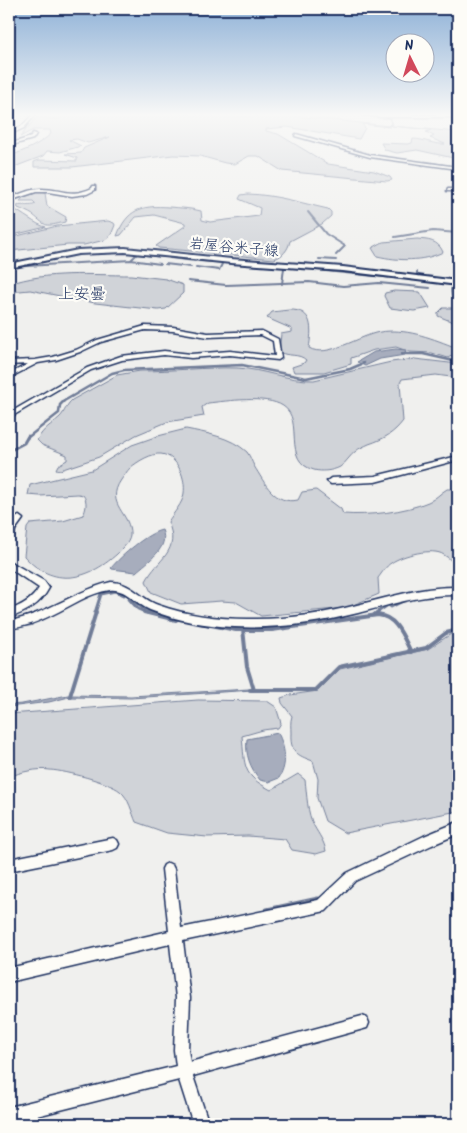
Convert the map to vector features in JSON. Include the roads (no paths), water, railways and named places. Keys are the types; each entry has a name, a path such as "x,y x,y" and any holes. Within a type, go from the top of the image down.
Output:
{"main road":[{"name":"岩屋谷米子線","path":"9,266 78,252 125,250 224,261 343,269 457,283"}],"street":[{"path":"424,167 458,170"},
{"path":"9,200 37,190 63,195 80,194 94,189 94,187"},
{"path":"448,190 458,190"},
{"path":"457,283 454,292 458,301"},
{"path":"9,363 35,362 64,356 94,342 150,328 208,335 262,333 276,340 278,358 230,353 191,356 164,353 121,358 89,369 9,416"},
{"path":"9,376 35,362"},
{"path":"331,481 375,478 458,458"},
{"path":"9,539 11,529 19,519"},
{"path":"9,564 42,584 44,588 41,597 9,614"},
{"path":"9,625 36,619 54,608 82,596 114,586 125,588 139,600 154,609 222,623 260,624 295,622 327,616 421,592 458,590"},
{"path":"9,975 176,936 321,906 351,877 428,840 458,828"},
{"path":"9,865 113,844"},
{"path":"168,868 182,998 181,1050 184,1072 202,1124"},
{"path":"9,1115 184,1072 362,1023"}],"water":[{"path":"396,349 406,350 405,355 380,359 365,366 357,362 374,352"},
{"path":"162,530 164,537 160,548 152,559 136,572 111,568 142,540"},
{"path":"253,690 131,698 69,697 49,702 9,707 9,705 68,695 131,696"},
{"path":"278,733 284,756 282,773 279,778 269,782 260,780 249,761 247,739"}],"waterway":[{"path":"308,212 326,234 345,246 336,255"},
{"path":"395,237 433,231 458,233"},
{"path":"131,260 137,254 164,257"},
{"path":"170,258 195,261"},
{"path":"319,259 336,260"},
{"path":"9,267 131,260"},
{"path":"131,260 160,264"},
{"path":"199,261 305,268"},
{"path":"25,265 38,262"},
{"path":"165,264 191,267"},
{"path":"196,267 219,270 222,264"},
{"path":"282,283 284,268"},
{"path":"316,270 403,279"},
{"path":"188,281 226,285 282,283"},
{"path":"282,283 309,282 343,286 379,283 430,288"},
{"path":"402,354 423,354 458,362"},
{"path":"27,438 59,413 60,405 64,401 112,373 124,370 242,365 306,378 350,369 364,363"},
{"path":"9,451 24,443 28,436"},
{"path":"95,613 101,594 115,591 124,595"},
{"path":"124,592 142,608 161,613"},
{"path":"129,599 138,609 146,612"},
{"path":"389,605 391,607 403,601"},
{"path":"376,613 391,603"},
{"path":"70,696 96,612"},
{"path":"146,612 176,620 178,617"},
{"path":"156,612 163,614"},
{"path":"374,615 378,612"},
{"path":"243,630 272,630 378,615 385,617 395,624 411,651"},
{"path":"201,623 243,630"},
{"path":"9,628 31,624"},
{"path":"243,630 247,667 254,690"},
{"path":"411,651 426,648 446,633 458,630"},
{"path":"254,690 316,690 339,667 411,651"},
{"path":"267,910 318,899"}],"district":[{"name":"上安曇","path":"82,293"}]}
